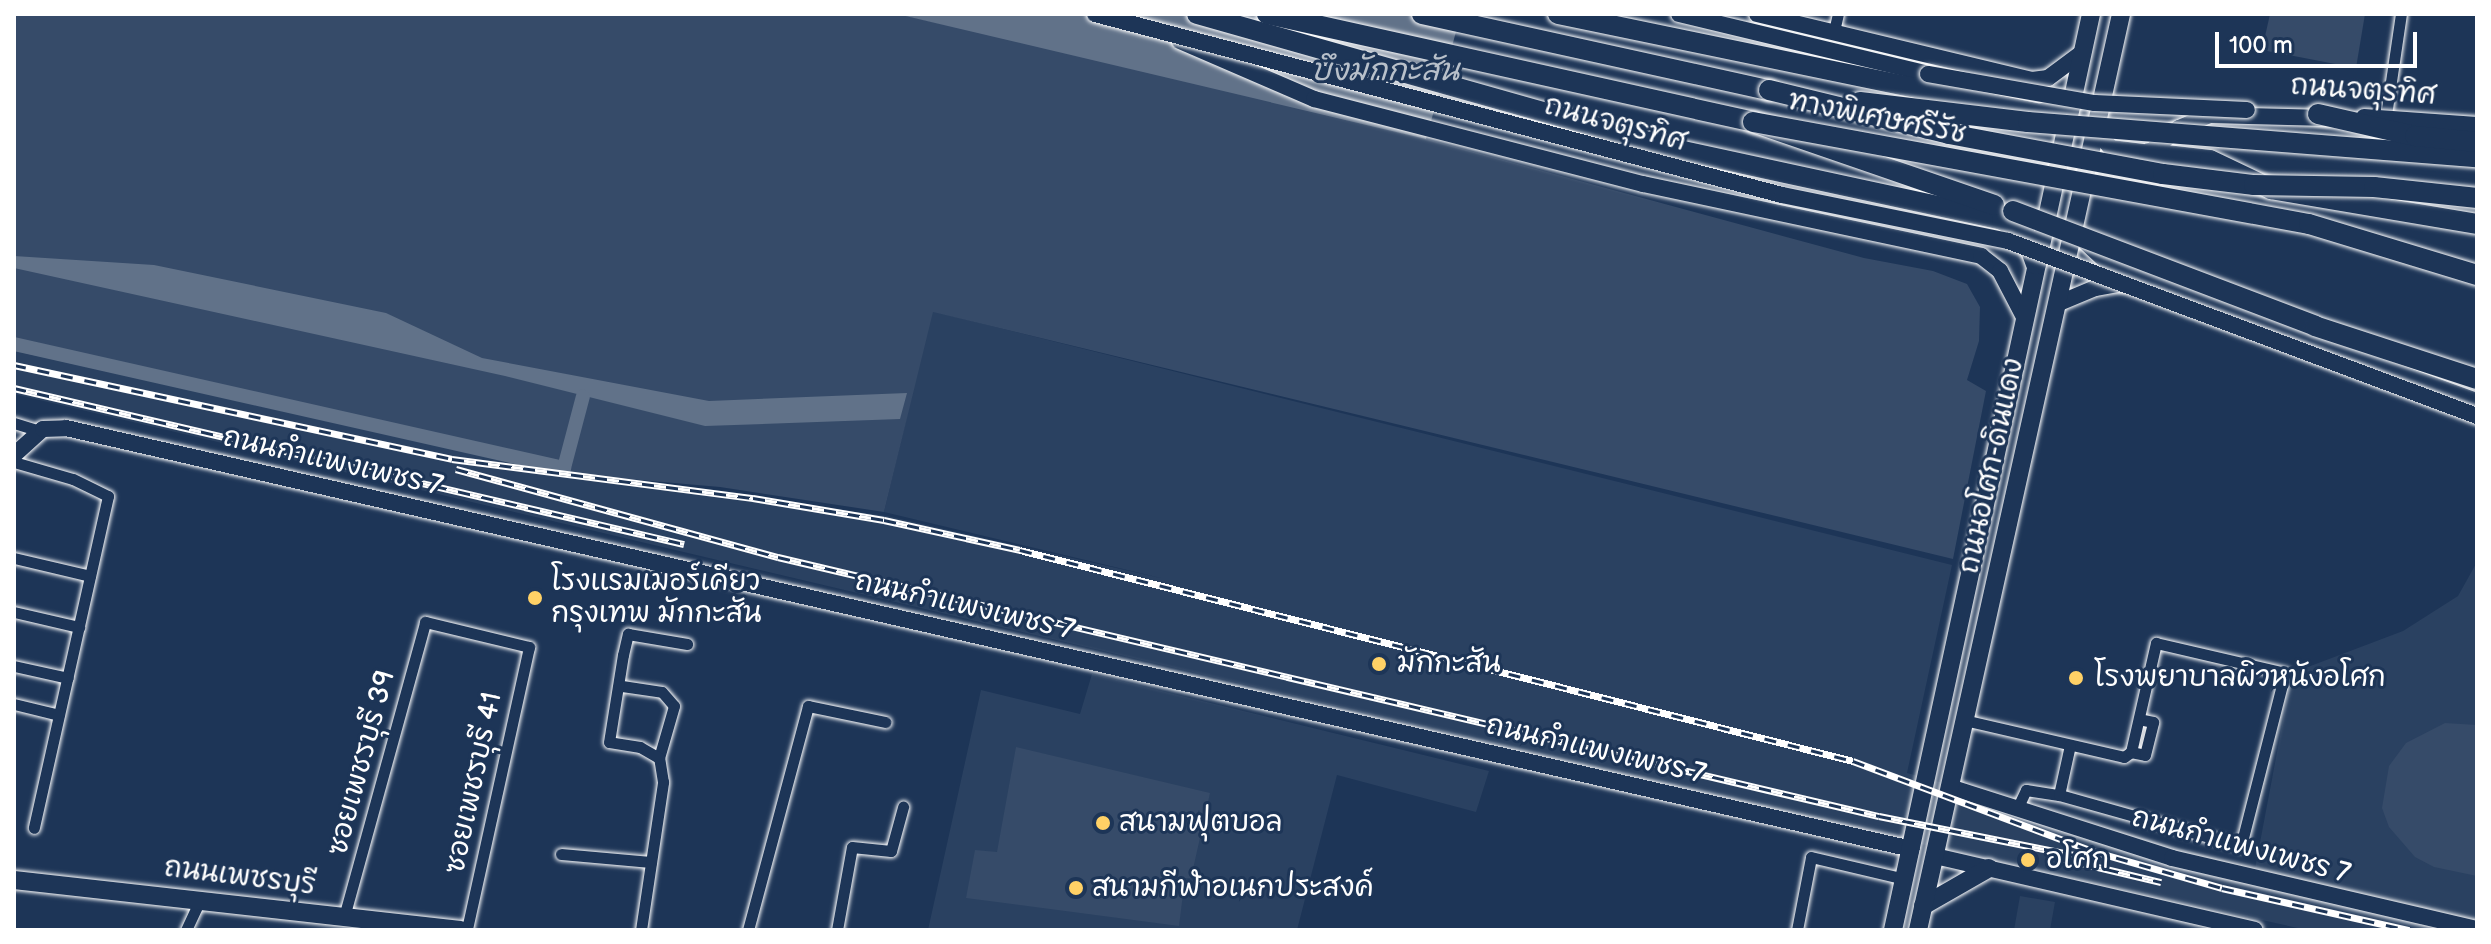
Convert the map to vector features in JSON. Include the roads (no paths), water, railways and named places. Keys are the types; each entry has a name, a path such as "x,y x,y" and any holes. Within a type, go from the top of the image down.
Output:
{"highway":[{"path":"1197,14 1674,149 2002,220 2025,234 2036,264"},
{"name":"ทางพิเศษศรีรัช","path":"1267,14 1753,122 2309,224 2477,275"},
{"name":"ทางพิเศษศรีรัช","path":"1422,14 1769,90 1949,134 2163,174 2254,185 2374,187 2477,198"},
{"path":"1558,14 2039,114 2071,105"},
{"path":"1769,90 2028,122 2477,157"},
{"path":"2318,114 2415,136 2477,142"},
{"path":"1753,122 2477,379"},
{"path":"2149,153 2210,160 2271,189 2477,224"}],"main road":[{"name":"ถนนจตุรทิศ","path":"1095,14 1782,195 2008,241 2477,416"},
{"name":"ถนนจตุรทิศ","path":"1679,14 1928,74 2072,100 2477,127"},
{"path":"1757,14 2032,80 2048,78 2083,52"},
{"name":"ถนนอโศก-ดินแดง","path":"1893,930 2091,14"},
{"name":"ถนนอโศก-ดินแดง","path":"1918,930 2121,14"},
{"path":"1155,31 1314,99 1643,184 1981,256 2000,271 2025,319"},
{"name":"ถนนจตุรทิศ","path":"2149,153 2179,128 2209,115 2477,127"},
{"path":"2097,119 2100,135 2111,148 2149,153"},
{"path":"2073,230 2108,263 2145,279 2477,401"},
{"path":"2057,304 2095,288 2145,279"},
{"name":"ถนนกำแพงเพชร 7","path":"41,431 66,428 1912,849"},
{"path":"14,455 41,431"},
{"name":"ถนนกำแพงเพชร 7","path":"1950,787 2172,858 2477,929"},
{"path":"1935,856 2255,930"},
{"path":"1923,906 1989,868"},
{"name":"ถนนเพชรบุรี","path":"23,882 460,930"}],"street":[{"path":"1834,31 1838,14"},
{"path":"2385,122 2401,14"},
{"path":"14,423 41,431"},
{"path":"14,462 73,479 108,496 34,828"},
{"path":"14,558 90,576"},
{"path":"14,612 79,627"},
{"name":"ซอยเพชรบุรี 39","path":"344,917 425,622 529,647"},
{"path":"659,758 640,747 609,742 622,686 628,634 687,644"},
{"path":"1964,720 2124,757 2131,752 2156,643 2285,673 2241,846 2059,795 2023,791 2017,809"},
{"name":"ซอยเพชรบุรี 41","path":"467,930 529,647"},
{"path":"14,666 68,678"},
{"path":"622,686 662,692 674,706 659,758 663,782 641,930"},
{"path":"14,704 59,715"},
{"path":"748,930 808,706 885,722"},
{"path":"2059,795 2070,745"},
{"path":"837,930 852,847 891,851 903,807"},
{"path":"561,854 651,862"},
{"path":"1797,930 1811,857 1905,879"},
{"path":"186,930 200,900"}],"water":[{"name":"บึงมักกะสัน","path":"897,14 1461,14 1426,139"},
{"path":"14,256 154,265 386,313 482,358 709,401 907,393 900,419 705,426 505,376 14,268"}],"waterway":[{"path":"14,344 564,468 583,396"}],"railway":[{"path":"14,365 452,459 753,498 884,520 1020,550 1853,761 2093,851 2222,888 2409,930"},
{"path":"14,388 684,544"},
{"path":"456,469 778,557 1879,816 2074,855"},
{"path":"2060,858 2161,882"}],"place":[{"name":"โรงแรมเมอร์เคียว กรุงเทพ มักกะสัน","path":"535,598"},
{"name":"มักกะสัน","path":"1379,664"},
{"name":"โรงพยาบาลผิวหนังอโศก","path":"2076,678"},
{"name":"สนามฟุตบอล","path":"1103,823"},
{"name":"อโศก","path":"2028,860"},
{"name":"สนามกีฬาอเนกประสงค์","path":"1076,888"}]}
